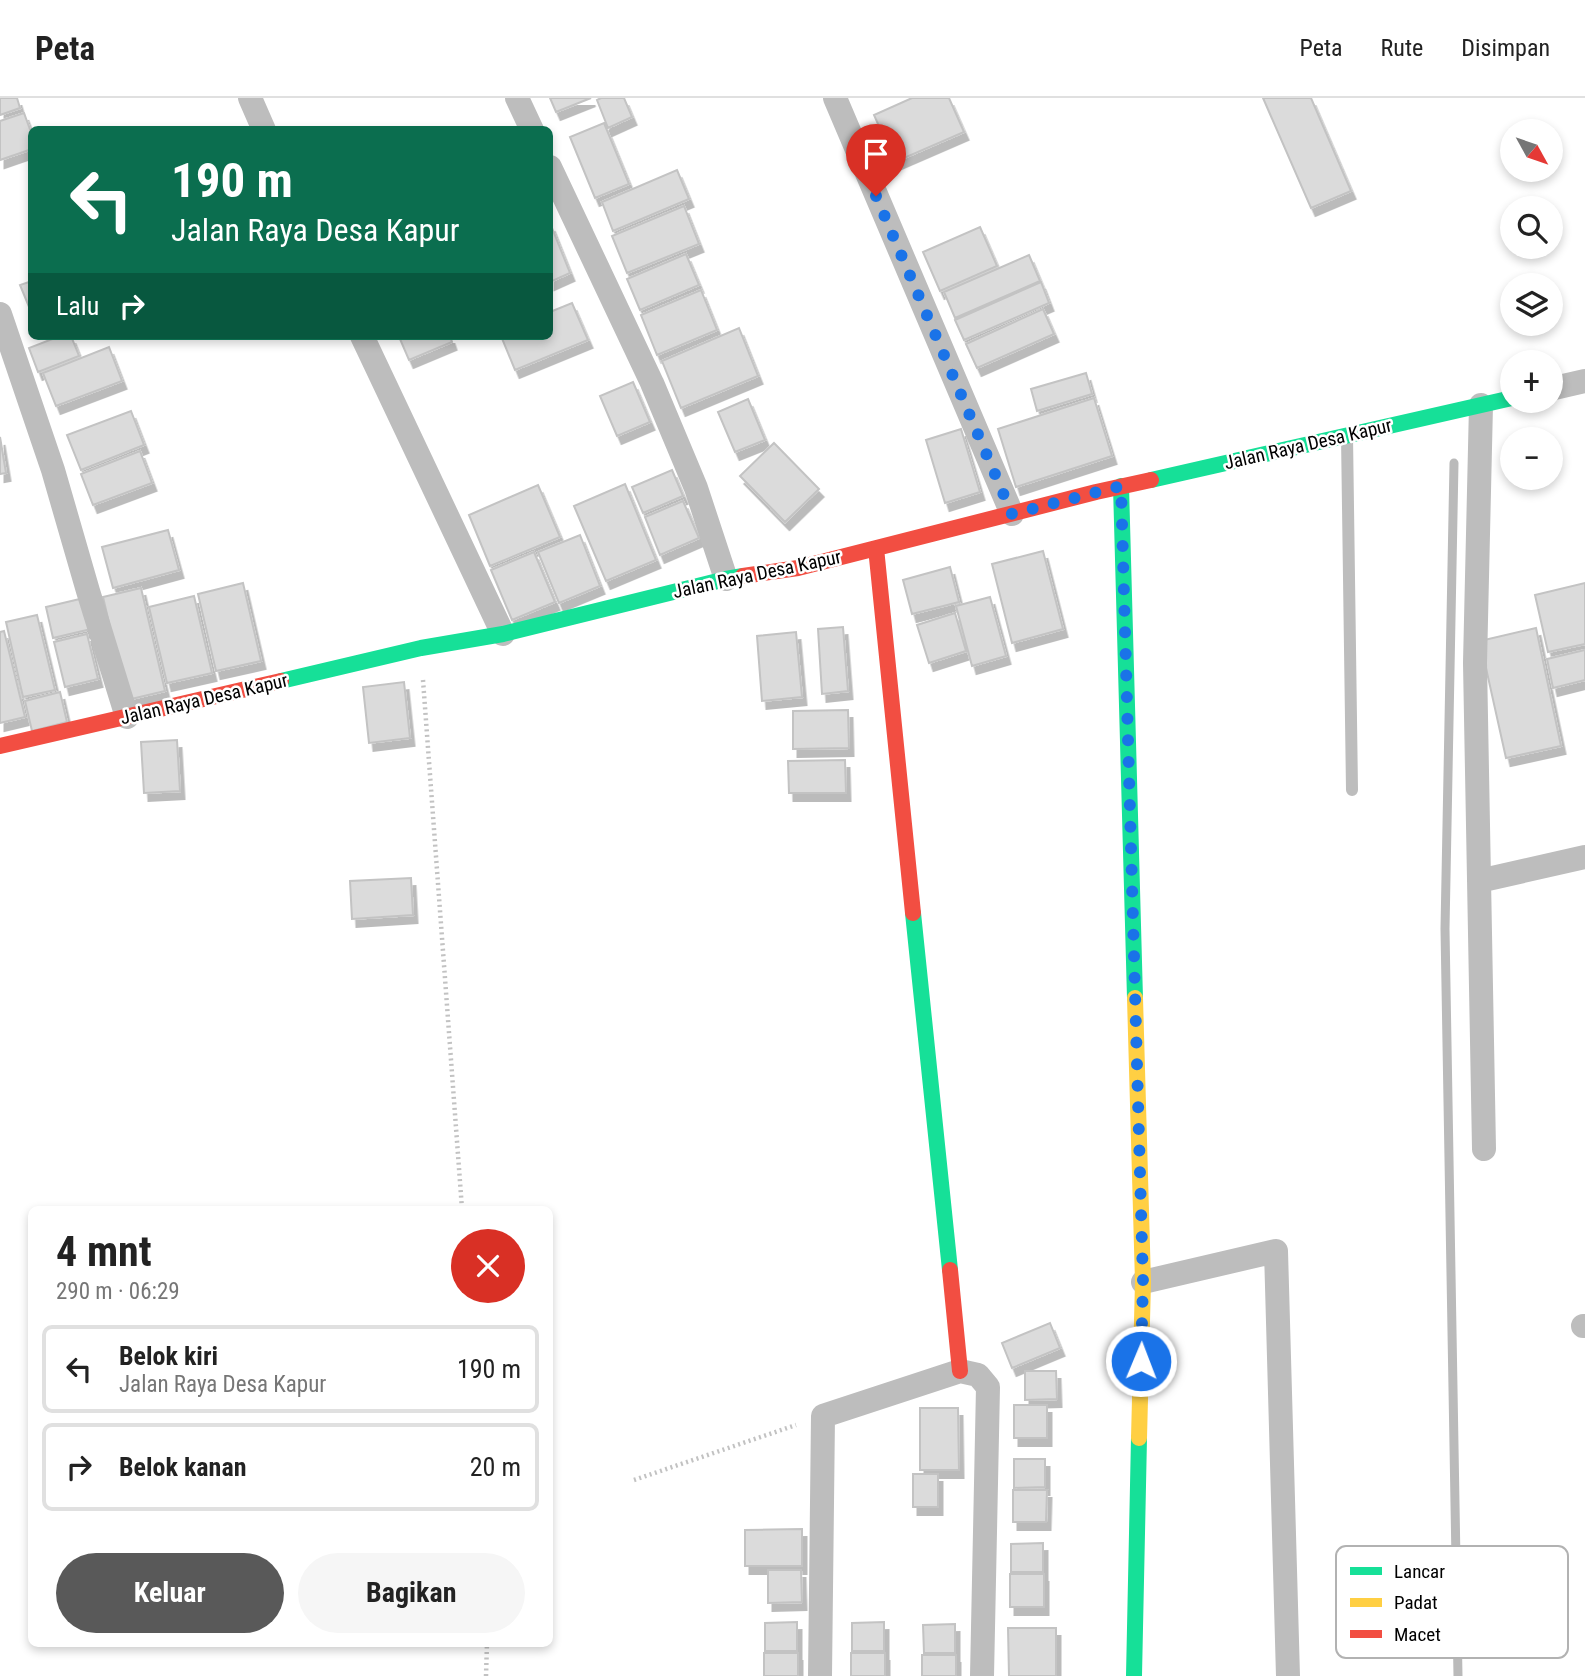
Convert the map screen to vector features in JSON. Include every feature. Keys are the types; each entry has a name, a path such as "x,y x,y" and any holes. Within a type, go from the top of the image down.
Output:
{"street":[{"path":"250,98 262,126"},
{"path":"517,98 530,126"},
{"path":"835,98 1012,514"},
{"path":"553,173 652,383 696,488 726,579"},
{"path":"0,314 53,470 127,717"},
{"path":"364,340 503,634"},
{"path":"1563,387 1584,385"},
{"name":"Jalan Raya Desa Kapur","path":"0,746 421,648 503,634 726,579 798,568 1121,486 1500,401"},
{"path":"1481,405 1475,663 1484,1149"},
{"path":"1121,486 1143,1282 1134,1676"},
{"path":"876,548 960,1371"},
{"path":"1479,881 1585,857"},
{"path":"1143,1282 1276,1251 1288,1676"},
{"path":"820,1676 823,1416 960,1371 978,1375 988,1387 982,1676"}],"lane":[{"path":"1347,436 1352,790"}],"path":[{"path":"421,648 462,1206"},
{"path":"634,1480 823,1416"},
{"path":"486,1676 487,1647"}],"building":[{"path":"0,98 17,98 20,108 0,115"},
{"path":"550,98 591,98 556,112"},
{"path":"624,98 632,117 608,128 597,100"},
{"path":"912,98 949,98 964,132 895,162 874,115"},
{"path":"1263,98 1311,98 1351,191 1311,208"},
{"path":"24,113 29,126 28,150 0,160 0,121"},
{"path":"604,123 629,184 595,198 570,137"},
{"path":"677,170 689,199 613,231 602,202"},
{"path":"684,206 699,244 627,273 612,236"},
{"path":"980,227 997,266 940,291 923,252"},
{"path":"553,230 570,273 553,281"},
{"path":"686,254 699,285 640,310 627,279"},
{"path":"1029,255 1040,281 955,318 944,292"},
{"path":"28,282 28,304 20,285"},
{"path":"1041,282 1049,303 964,340 955,320"},
{"path":"701,290 717,330 657,355 641,315"},
{"path":"572,303 588,340 515,370 503,340 553,340 553,311"},
{"path":"1043,309 1054,334 977,368 966,344"},
{"path":"739,328 758,376 681,408 662,361"},
{"path":"50,340 73,340 79,356 38,372 29,348"},
{"path":"400,340 451,340 452,342 409,360"},
{"path":"109,347 122,381 56,406 43,373"},
{"path":"1086,373 1092,394 1037,411 1031,389"},
{"path":"633,382 650,422 617,436 600,396"},
{"path":"1094,398 1112,456 1016,487 998,429"},
{"path":"748,399 765,440 735,452 718,412"},
{"path":"131,411 144,445 81,470 67,435"},
{"path":"961,429 980,492 945,503 926,440"},
{"path":"0,437 6,473 0,474"},
{"path":"774,443 819,489 785,522 740,476"},
{"path":"140,451 152,483 93,505 81,474"},
{"path":"672,470 683,496 643,513 632,487"},
{"path":"625,484 656,560 606,581 574,506"},
{"path":"538,485 560,537 490,566 469,515"},
{"path":"683,501 699,538 660,555 645,517"},
{"path":"168,530 179,570 113,588 102,547"},
{"path":"580,535 600,586 559,603 538,552"},
{"path":"1043,551 1063,629 1012,643 992,564"},
{"path":"534,552 555,602 512,620 491,570"},
{"path":"950,567 959,602 912,614 903,580"},
{"path":"243,583 261,661 216,671 198,594"},
{"path":"1585,583 1585,644 1548,652 1535,595"},
{"path":"141,588 165,691 127,700 103,597"},
{"path":"194,596 212,673 167,683 149,607"},
{"path":"990,597 1006,656 972,666 956,606"},
{"path":"84,598 91,629 53,638 46,607"},
{"path":"955,613 966,651 929,663 917,625"},
{"path":"37,615 55,690 23,697 6,622"},
{"path":"843,627 848,691 822,694 818,629"},
{"path":"1536,628 1561,746 1506,758 1480,641"},
{"path":"4,631 25,717 0,723 0,632"},
{"path":"796,632 802,697 762,701 757,636"},
{"path":"87,634 98,679 65,687 54,642"},
{"path":"1585,650 1585,680 1553,688 1547,659"},
{"path":"404,682 410,738 369,743 363,687"},
{"path":"60,692 67,722 32,731 25,701"},
{"path":"848,710 849,748 793,749 793,711"},
{"path":"177,740 180,791 144,793 141,742"},
{"path":"845,760 846,793 789,793 788,761"},
{"path":"411,878 413,915 352,919 350,881"},
{"path":"1050,1323 1060,1348 1012,1368 1002,1343"},
{"path":"1025,1371 1056,1371 1057,1399 1025,1400"},
{"path":"1014,1405 1047,1405 1047,1438 1014,1438"},
{"path":"920,1408 958,1408 959,1470 920,1470"},
{"path":"1014,1459 1045,1459 1045,1487 1014,1488"},
{"path":"913,1474 938,1474 938,1507 913,1507"},
{"path":"1013,1490 1047,1490 1046,1522 1013,1522"},
{"path":"802,1529 802,1566 745,1566 745,1530"},
{"path":"1043,1543 1043,1572 1011,1572 1011,1544"},
{"path":"768,1570 801,1570 802,1602 768,1603"},
{"path":"1010,1574 1044,1574 1044,1607 1010,1607"},
{"path":"797,1622 797,1651 765,1651 765,1623"},
{"path":"884,1622 884,1651 852,1651 852,1623"},
{"path":"955,1624 955,1653 924,1653 923,1625"},
{"path":"1008,1628 1056,1628 1056,1676 1009,1676"},
{"path":"764,1653 798,1653 798,1676 764,1676"},
{"path":"851,1653 885,1653 885,1676 851,1676"},
{"path":"922,1655 956,1655 956,1676 922,1676"}],"waterway":[{"path":"1454,463 1445,929 1456,1546"},
{"path":"1458,1658 1458,1676"}],"traffic: fast":[{"path":"1151,480 1500,401"},
{"path":"1121,486 1135,998"},
{"path":"281,681 421,648 503,634 743,576"},
{"path":"913,913 950,1270"},
{"path":"1134,1676 1139,1438"}],"traffic: slow":[{"path":"1135,998 1143,1282 1139,1438"}],"traffic: jam":[{"path":"743,576 798,568 1151,480"},
{"path":"876,548 913,913"},
{"path":"0,746 281,681"},
{"path":"950,1270 960,1371"}],"route":[{"path":"876,196 1012,514 1121,486 1143,1282 1141,1361"}]}
